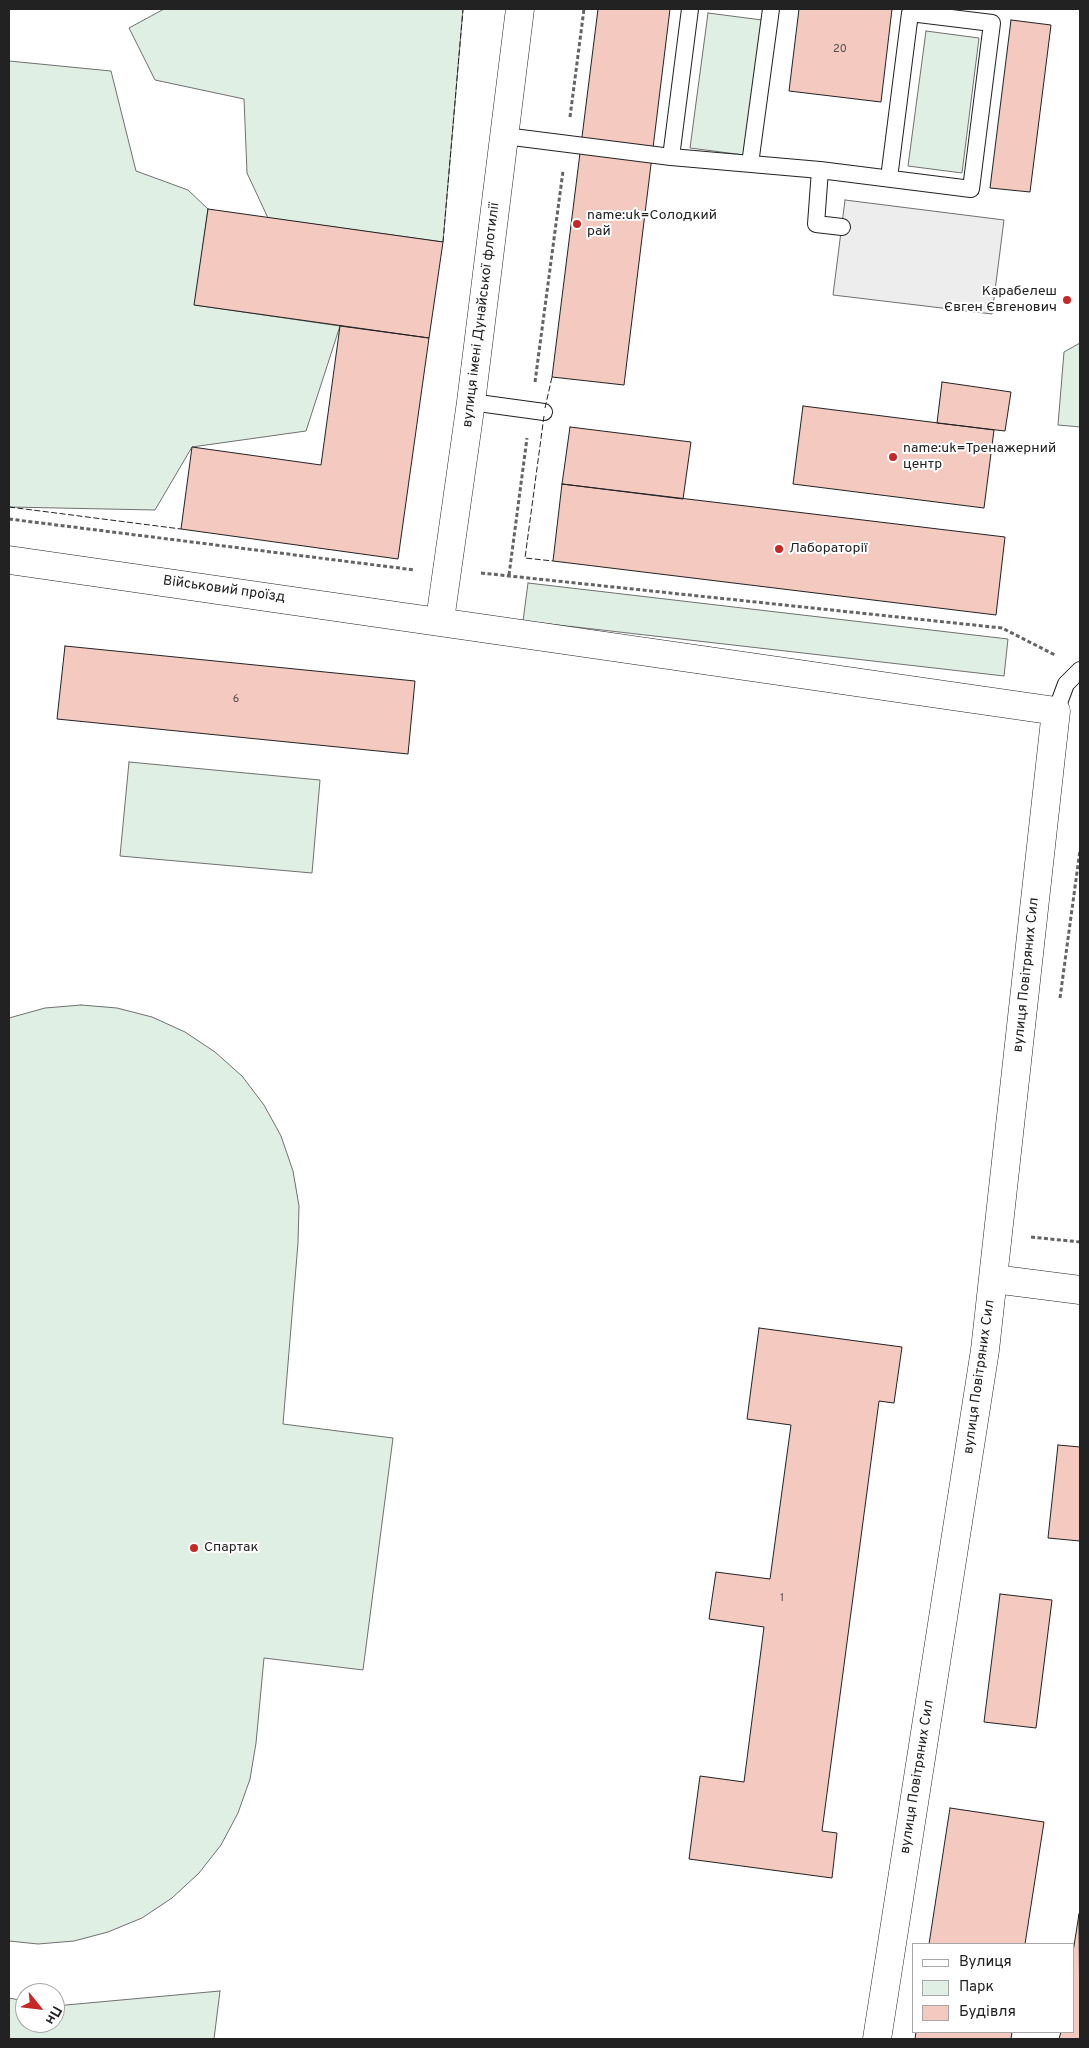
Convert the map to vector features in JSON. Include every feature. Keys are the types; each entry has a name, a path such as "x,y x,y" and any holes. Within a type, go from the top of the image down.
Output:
{"street":[{"name":"вулиця імені Дунайської флотилії","path":"440,620 471,402 520,9"},
{"name":"Військовий проїзд","path":"9,560 440,620 1056,711"},
{"name":"вулиця Повітряних Сил","path":"877,2039 985,1350 1056,711"},
{"path":"994,1279 1080,1290"}],"lane":[{"path":"671,157 690,9"},
{"path":"750,164 771,9"},
{"path":"505,136 671,157 820,170 971,189 992,23 910,13 889,178"},
{"path":"820,170 816,224 842,227"},
{"path":"471,402 538,411"},
{"path":"1056,711 1066,684 1080,670"}],"path":[{"path":"509,575 538,411 566,144 584,9"},
{"path":"9,519 397,569 509,575 1002,628 1063,659"},
{"path":"1059,1004 1080,850"},
{"path":"1028,1236 1080,1242"}],"green space":[{"path":"164,9 463,9 443,242 268,218 247,173 244,99 155,80 129,28"},
{"path":"708,13 762,20 744,155 690,148"},
{"path":"926,31 979,38 962,173 908,166"},
{"path":"9,61 111,71 136,171 188,190 208,209 195,305 340,326 306,431 192,447 155,510 9,507"},
{"path":"1080,343 1080,427 1058,425 1064,352"},
{"path":"528,583 1008,639 1004,676 523,621"},
{"path":"129,762 320,780 312,873 120,856"},
{"name":"Спартак","path":"81,1005 117,1008 152,1017 185,1032 215,1052 242,1076 264,1105 281,1136 293,1171 299,1206 298,1243 283,1424 393,1438 363,1670 264,1658 256,1743 250,1779 238,1813 221,1845 199,1873 172,1898 142,1918 108,1932 74,1941 38,1944 9,1941 9,1018 45,1008"},
{"path":"220,1991 214,2039 9,2039 9,1998 15,1999 15,2033 65,2033 65,2005"}],"shaded area":[{"path":"845,200 1004,220 992,314 833,295"}],"building":[{"path":"598,9 670,9 624,385 552,377"},
{"path":"799,9 892,9 881,102 789,91"},
{"path":"1011,20 1051,25 1030,192 990,188"},
{"path":"208,209 443,242 429,338 194,305"},
{"path":"340,326 429,338 398,559 181,529 192,447 321,465"},
{"path":"942,382 1011,392 1005,431 937,423"},
{"name":"name:uk=Тренажерний центр","path":"803,406 994,430 984,508 793,484"},
{"path":"570,427 691,442 683,499 562,484"},
{"name":"Лабораторії","path":"562,484 1005,537 996,615 553,561"},
{"path":"65,646 415,681 408,754 57,719"},
{"path":"759,1328 902,1347 894,1403 879,1401 822,1831 837,1833 832,1878 689,1859 700,1776 744,1782 764,1627 709,1619 716,1572 770,1579 791,1425 747,1419"},
{"path":"1058,1445 1080,1447 1080,1541 1048,1538"},
{"path":"1000,1594 1052,1600 1036,1728 984,1722"},
{"path":"950,1808 1044,1822 1025,1943 929,1943"},
{"path":"1079,1914 1080,2039 1059,2039 1061,2033 1074,2033 1074,1946"},
{"path":"916,2033 1012,2033 1011,2039 915,2039"}],"fence":[{"path":"443,242 463,9"},
{"path":"545,408 552,377"},
{"path":"544,416 525,558 553,561"},
{"path":"9,507 181,529"}],"place":[{"name":"name:uk=Солодкий рай","path":"577,224"},
{"name":"Карабелеш Євген Євгенович","path":"1067,300"},
{"name":"name:uk=Тренажерний центр","path":"893,457"},
{"name":"Лабораторії","path":"779,549"},
{"name":"Спартак","path":"194,1548"}]}
